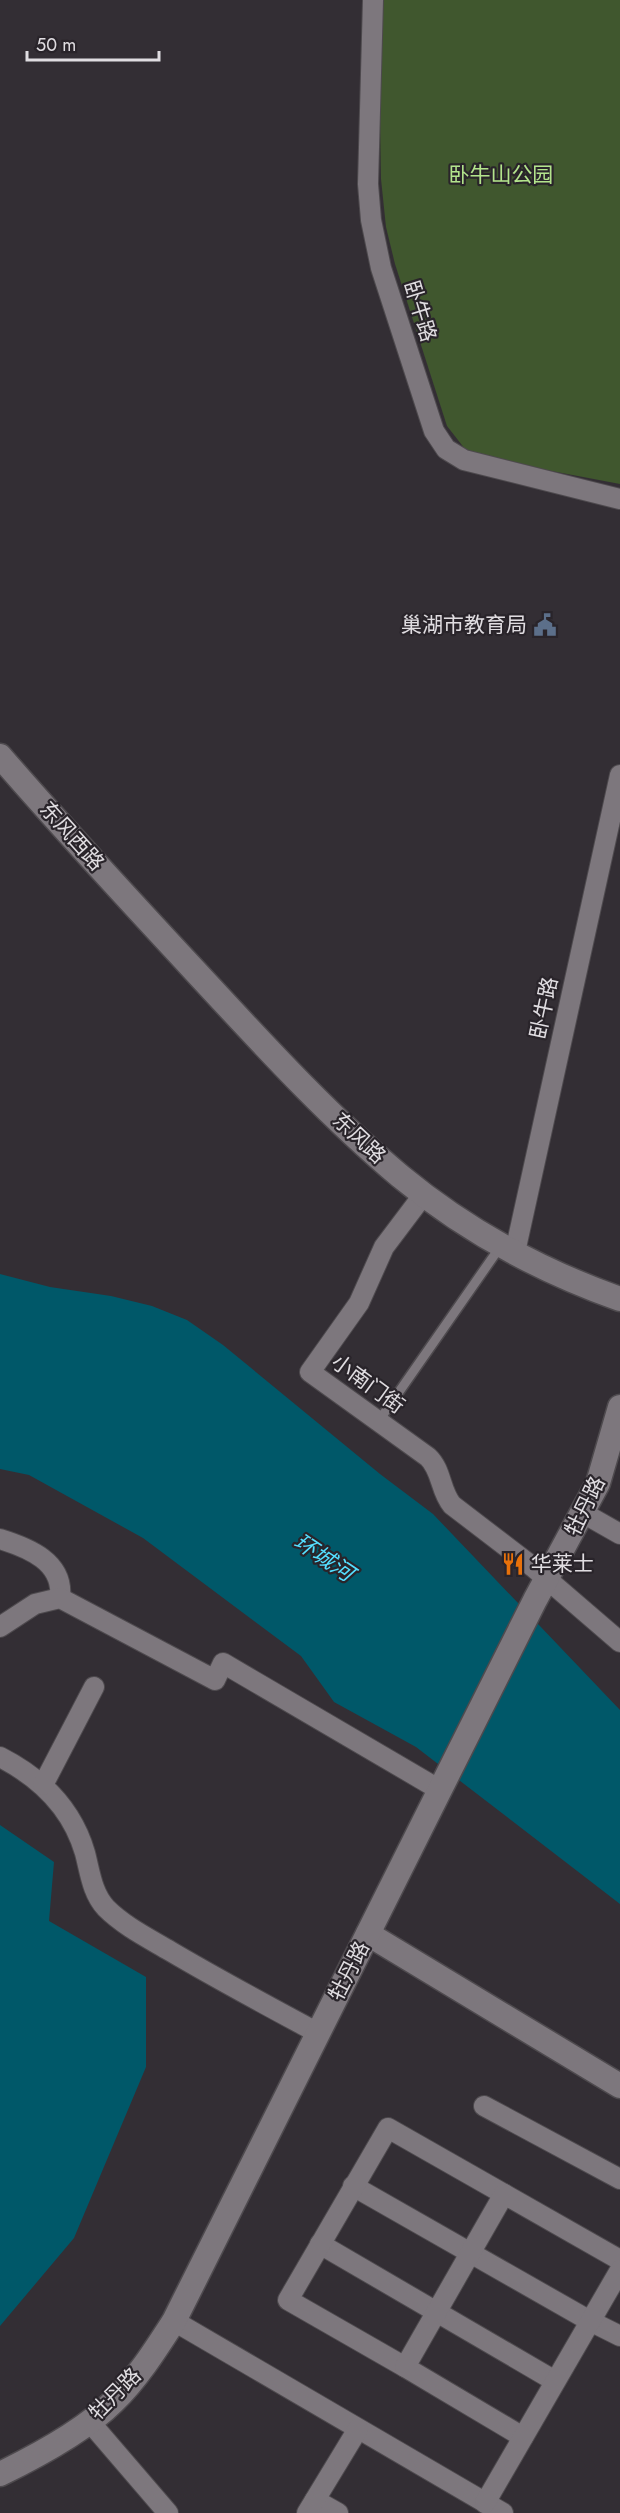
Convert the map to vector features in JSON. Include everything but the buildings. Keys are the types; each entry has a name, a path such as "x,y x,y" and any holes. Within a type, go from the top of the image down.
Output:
{"street":[{"name":"卧牛路","path":"373,0 368,184 370,220 381,268 434,431 446,449 464,460 620,499"},
{"name":"东风西路","path":"0,756 144,916"},
{"name":"卧牛路","path":"508,1248 620,775"},
{"name":"东风路","path":"144,916 241,1021 320,1101 382,1160 424,1194 508,1248 570,1280 620,1299"},
{"name":"小南门街","path":"424,1194 384,1247 359,1303 310,1372 432,1461 452,1505 547,1578 620,1642"},
{"name":"牡丹路","path":"0,2474 48,2448 113,2402 174,2321 535,1600 583,1513 604,1465 620,1407"},
{"path":"583,1513 620,1534"},
{"path":"0,1539 27,1549 50,1565 58,1578 60,1598"},
{"path":"0,1627 35,1604 60,1598 215,1680 223,1664 440,1790"},
{"path":"43,1785 94,1688"},
{"path":"0,1757 16,1765 43,1785 62,1805 82,1844 97,1894 117,1918 185,1960 318,2033"},
{"path":"368,1934 620,2086"},
{"path":"484,2106 620,2179"},
{"path":"524,2437 288,2300 388,2128 620,2259"},
{"path":"353,2186 620,2336"},
{"path":"405,2367 504,2194"},
{"path":"320,2244 555,2381"},
{"path":"485,2503 620,2270"},
{"path":"174,2321 502,2513"},
{"path":"89,2421 168,2513"},
{"path":"338,2513 311,2506 358,2429"}],"lane":[{"path":"378,1422 508,1248"}],"green space":[{"name":"卧牛山公园","path":"380,0 620,0 620,484 488,459 465,449 447,426 395,264 386,227 381,179"}],"water":[{"name":"环城河","path":"0,1274 50,1287 111,1296 152,1306 187,1320 223,1345 380,1474 433,1514 620,1710 620,1904 416,1747 334,1702 301,1656 143,1538 29,1475 0,1469"},
{"path":"0,1825 54,1862 49,1921 146,1977 146,2067 74,2238 0,2326"}],"place":[{"name":"巢湖市教育局","path":"545,625"},
{"name":"华莱士","path":"513,1564"}]}
